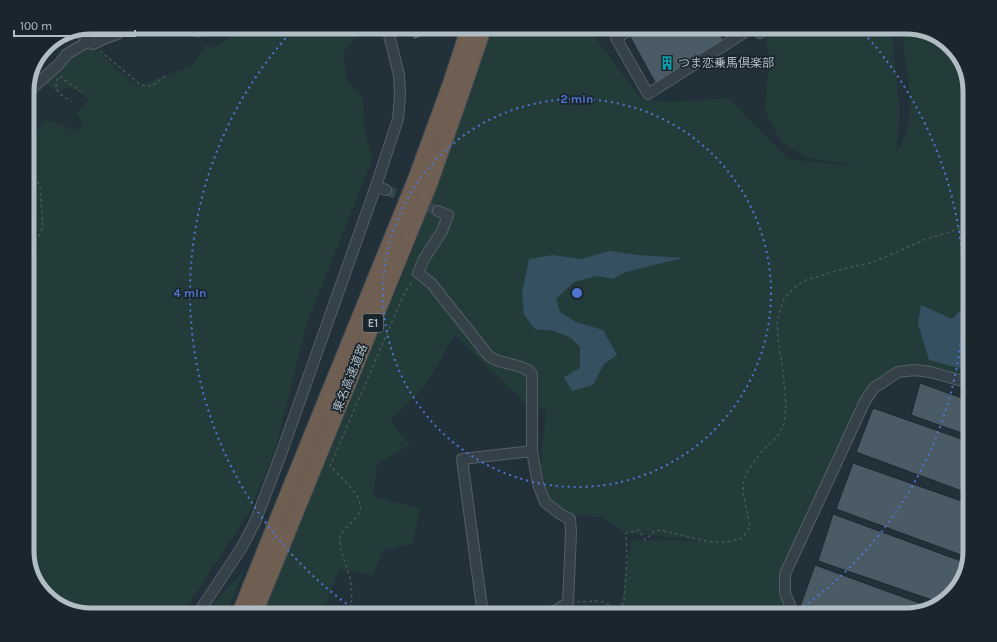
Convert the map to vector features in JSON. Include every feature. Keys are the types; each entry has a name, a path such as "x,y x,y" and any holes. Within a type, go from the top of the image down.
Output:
{"highway":[{"name":"東名高速道路","path":"243,608 416,178 467,34"},
{"name":"東名高速道路","path":"257,608 430,183 482,34"}],"street":[{"path":"34,86 58,65 67,54 91,43 105,34"},
{"path":"202,608 242,547 255,522 381,188 398,120 400,96 399,75 389,34"},
{"path":"623,34 616,38 648,94 742,34"},
{"path":"83,35 91,43"},
{"path":"438,211 448,215 442,231 424,259 418,273 431,282 489,356 494,360 527,369 532,374 532,451 538,484 546,502 560,514 570,519 571,533 568,603 560,608"},
{"path":"789,608 785,593 785,574 865,401 874,388 898,372 914,370 930,372 963,381"},
{"path":"482,608 462,459 532,451"}],"path":[{"path":"184,34 199,37 209,34"},
{"path":"91,43 141,85 152,86 165,76"},
{"path":"71,102 56,90 55,86 59,74 81,92"},
{"path":"34,169 40,187 43,226 39,236 34,243"},
{"path":"620,608 624,601 627,559 626,533 639,530 645,540 656,530 668,531 707,542 726,542 740,539 750,527 743,493 743,483 748,470 762,451 777,437 784,424 786,407 784,372 778,338 777,321 784,298 796,286 806,280 850,267 871,263 924,240 963,227"},
{"path":"351,608 351,584 340,549 340,536 344,529 357,517 361,509 359,499 351,487 330,466 404,294 418,273"},
{"path":"568,603 600,601 617,608"}],"green space":[{"path":"236,34 355,34 355,37 343,53 347,80 363,99 365,134 373,158 307,323 275,451 248,515 185,608 84,608 69,604 46,586 37,569 34,554 34,140 36,132 47,120 63,125 71,130 84,127 76,113 84,107 90,97 86,98 81,92 68,87 57,92 45,83 54,69 89,45 130,81 141,85 192,65 206,45 213,48"},
{"path":"489,34 593,34 642,100 670,102 729,98 788,159 857,166 810,158 781,142 765,111 770,63 765,34 892,34 900,113 896,153 904,140 910,109 908,75 902,34 913,34 931,40 951,56 959,69 963,84 963,381 945,376 886,379 851,431 785,574 791,608 621,608 626,569 632,540 707,541 626,533 601,517 570,515 550,502 541,465 546,409 529,407 455,335 423,389 390,420 410,445 377,464 373,497 420,508 413,544 383,550 373,575 339,569 326,603 316,608 266,608 294,536 339,430 375,336 400,282 447,159"},
{"path":"244,570 228,608 211,608"}],"water":[{"path":"610,251 638,255 682,258 626,272 613,279 597,276 574,282 556,299 560,312 576,322 603,330 617,355 604,364 593,385 572,391 564,377 580,368 580,347 571,338 554,331 535,329 524,315 522,293 529,259 553,255 581,259"},
{"path":"921,305 952,319 963,310 962,369 929,360 918,324"}],"building":[{"path":"91,34 101,34 95,39"},
{"path":"128,34 135,34 133,37"},
{"path":"411,34 427,34 414,40"},
{"name":"つま恋乗馬倶楽部","path":"720,34 724,42 656,84 629,35"},
{"path":"920,383 963,398 963,434 911,415"},
{"path":"873,408 963,440 963,491 856,452"},
{"path":"853,463 963,502 963,556 836,509"},
{"path":"833,514 961,561 953,582 941,596 933,600 818,561"},
{"path":"815,565 924,605 913,608 800,608"}],"tunnel":[{"path":"386,190 438,211"}],"place":[{"name":"つま恋乗馬倶楽部","path":"667,63"}]}
